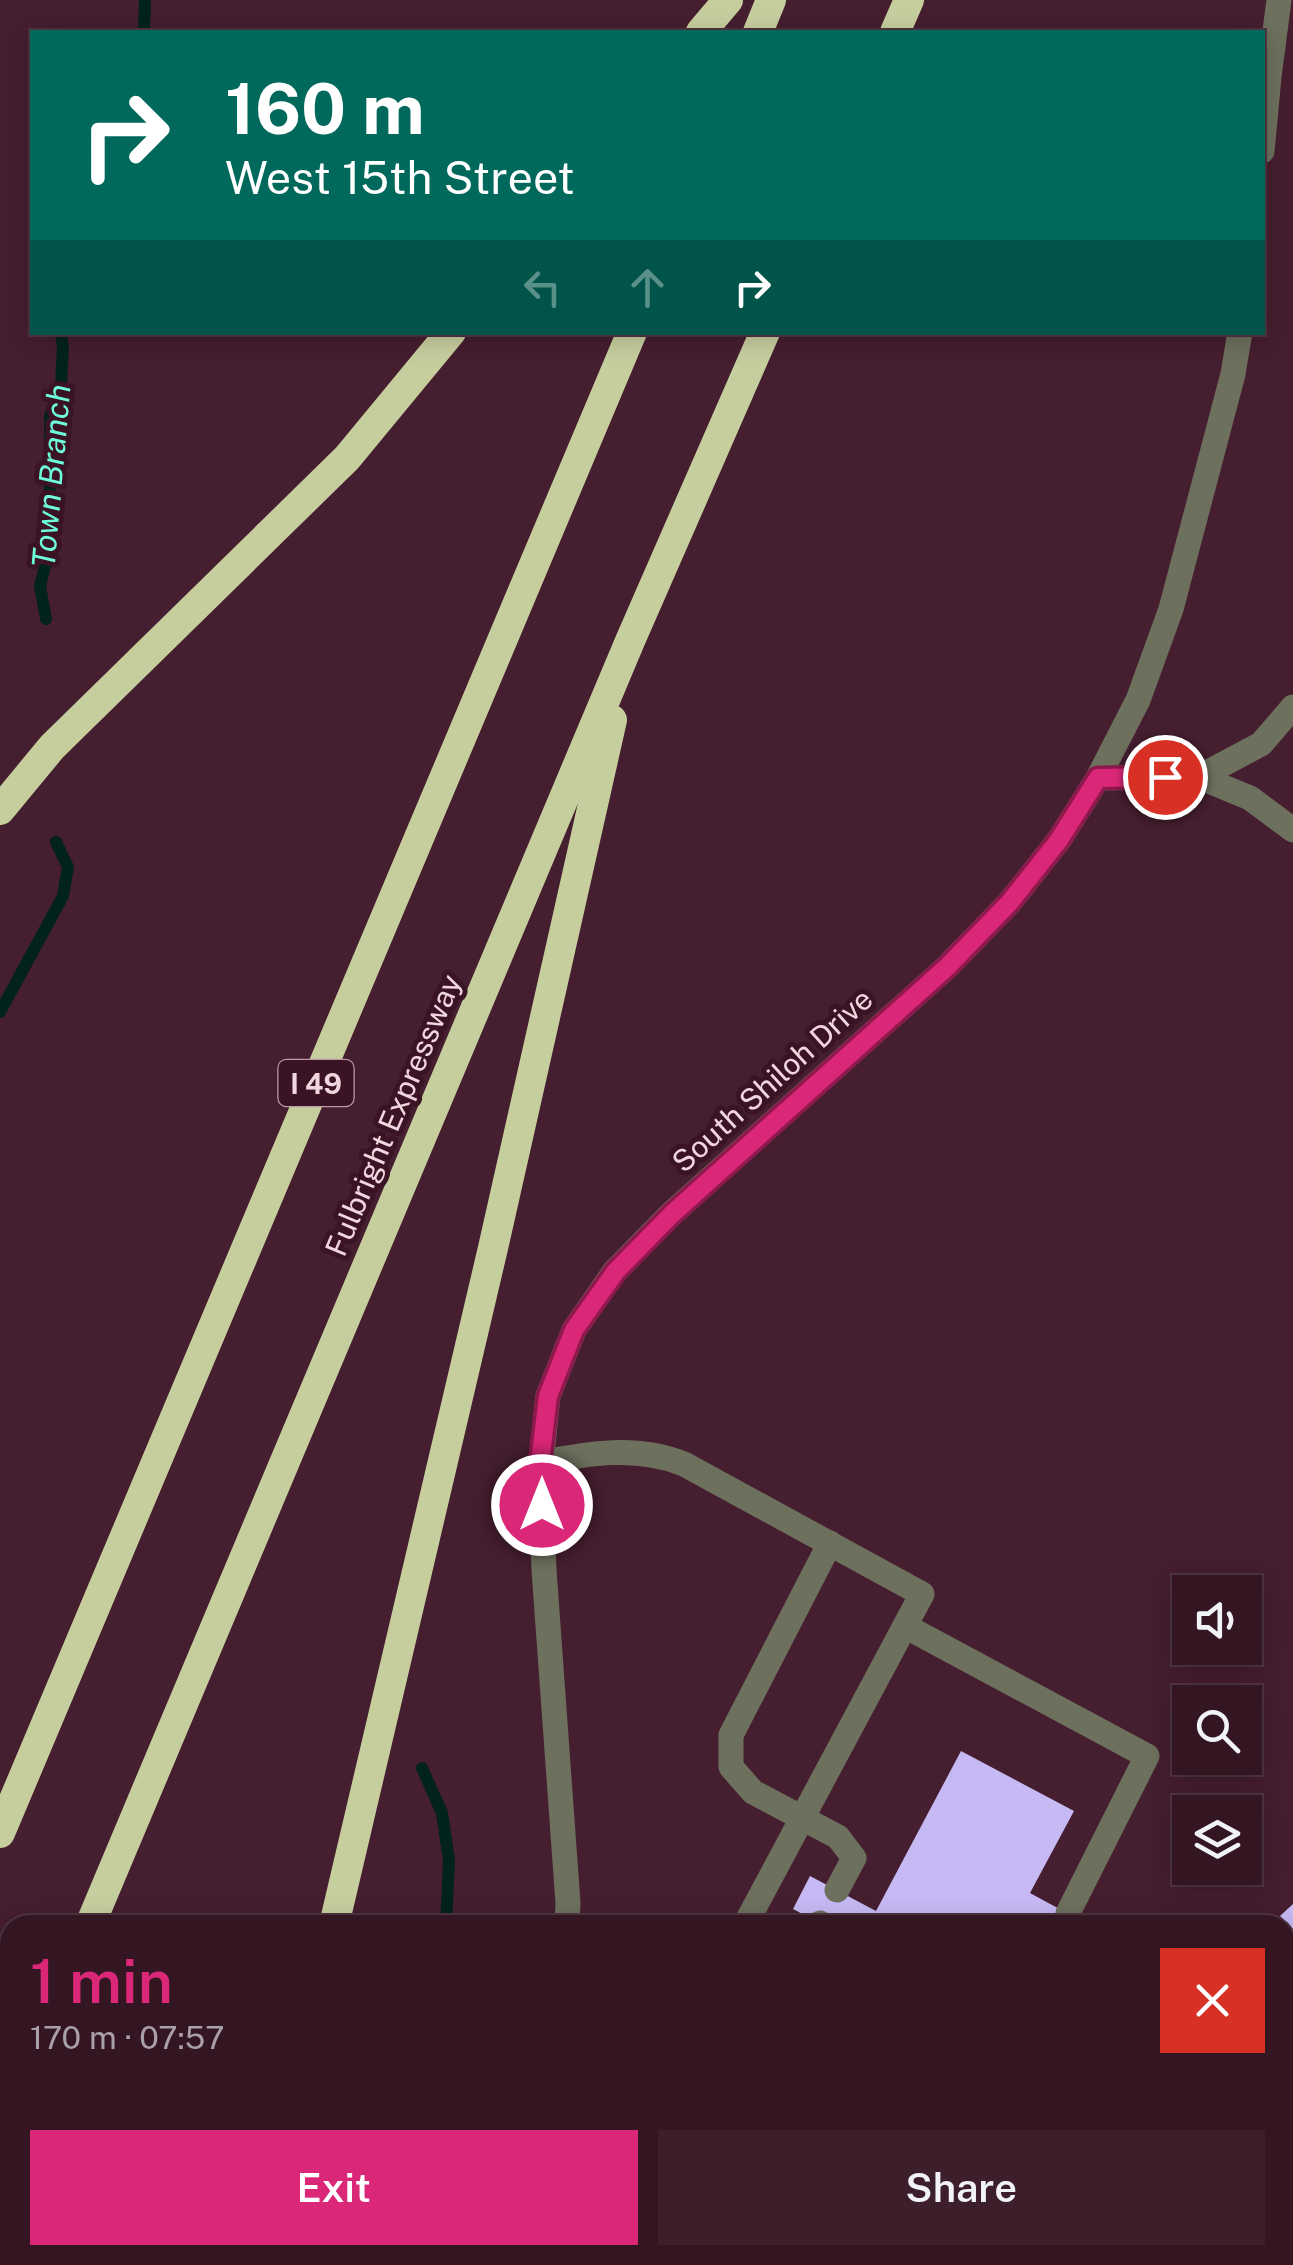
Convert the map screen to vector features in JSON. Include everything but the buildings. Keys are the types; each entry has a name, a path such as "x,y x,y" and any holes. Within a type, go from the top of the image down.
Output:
{"highway":[{"path":"703,30 728,0"},
{"path":"759,30 771,0"},
{"path":"896,30 909,0"},
{"path":"0,810 52,747 347,458 450,335"},
{"name":"I 49","path":"0,1833 631,335"},
{"name":"Fulbright Expressway","path":"94,1915 763,335"},
{"path":"336,1915 630,641"}],"street":[{"path":"1265,119 1280,0"},
{"name":"South Shiloh Drive","path":"567,1915 540,1463 548,1396 574,1330 616,1271 672,1214 947,967 1010,902 1059,840 1098,778 1138,700 1171,609 1239,335"},
{"path":"1198,777 1261,744 1293,707"},
{"path":"1098,778 1198,777 1250,798 1293,830"},
{"path":"540,1463 611,1452 666,1457 922,1594 751,1915"},
{"path":"830,1543 731,1736 731,1767 753,1792 838,1836 854,1858 837,1890"},
{"path":"905,1626 1147,1756 1068,1913"}],"waterway":[{"name":"Town Branch","path":"144,30 145,0"},
{"name":"Town Branch","path":"46,619 40,586 50,548 50,417 61,385 61,335"},
{"name":"Town Branch","path":"0,1012 63,896 68,867 56,842"},
{"path":"422,1768 442,1813 449,1860 446,1915"}],"route":[{"path":"542,1505 540,1463 548,1396 574,1330 616,1271 672,1214 947,967 1010,902 1059,840 1098,778 1165,777"}]}
